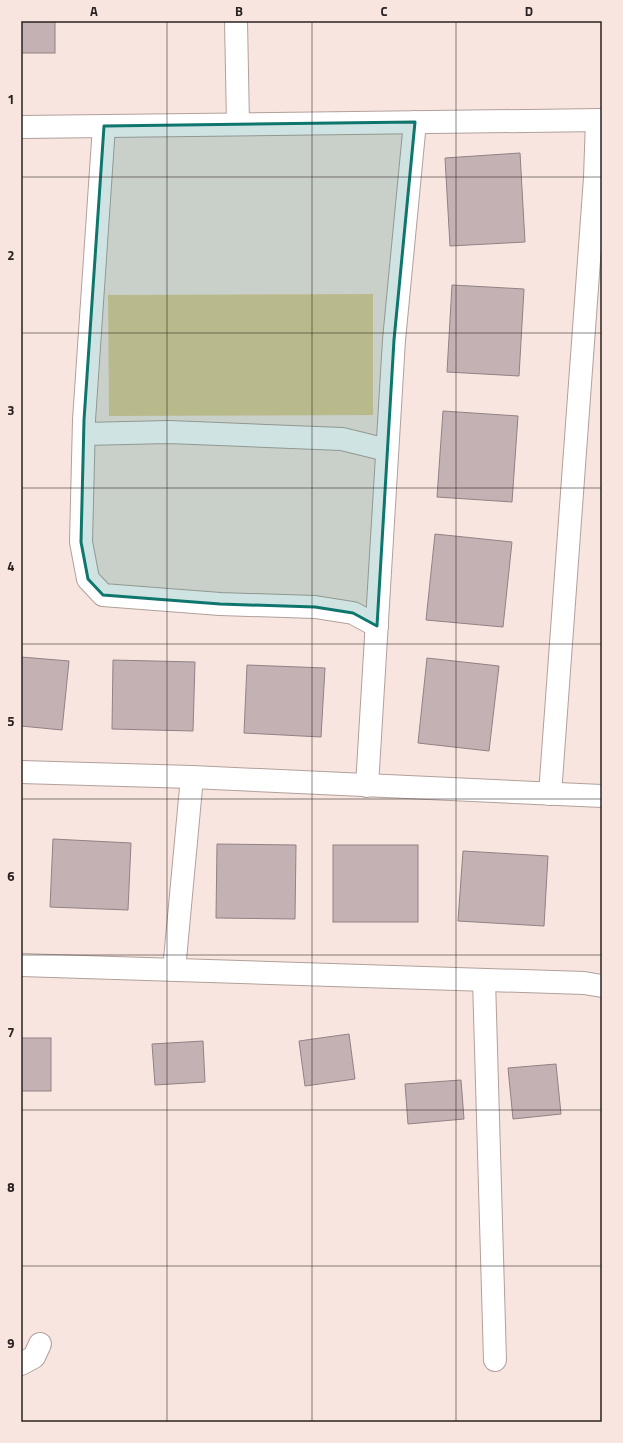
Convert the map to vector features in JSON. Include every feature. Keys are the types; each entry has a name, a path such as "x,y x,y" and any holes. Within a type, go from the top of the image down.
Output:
{"street":[{"path":"236,21 238,124"},
{"path":"21,127 600,120 550,794"},
{"path":"367,786 394,340 415,122"},
{"path":"104,126 84,434 81,542 88,579 103,595 220,604 315,607 353,613 377,626"},
{"path":"84,434 169,432 342,440 387,450"},
{"path":"21,772 602,796"},
{"path":"174,970 192,778"},
{"path":"21,965 584,983 602,986"},
{"path":"484,980 495,1360"},
{"path":"21,1364 34,1357 40,1344"}],"highlighted area":[{"path":"415,122 394,340 377,626 353,613 315,607 220,604 103,595 88,579 81,542 84,420 104,126"}],"shaded area":[{"path":"373,294 373,415 109,416 108,295"}],"building":[{"path":"21,21 55,21 55,53 21,53"},
{"path":"520,153 525,242 450,246 445,158"},
{"path":"452,285 524,289 519,376 447,372"},
{"path":"443,411 518,416 512,502 437,497"},
{"path":"435,534 512,542 503,627 426,620"},
{"path":"21,657 69,661 62,730 21,726"},
{"path":"427,658 499,666 489,751 418,743"},
{"path":"113,660 195,662 193,731 112,729"},
{"path":"247,665 325,668 321,737 244,733"},
{"path":"53,839 131,843 128,910 50,907"},
{"path":"217,844 296,845 295,919 216,918"},
{"path":"333,845 418,845 418,922 333,922"},
{"path":"463,851 548,856 544,926 458,921"},
{"path":"349,1034 355,1079 305,1086 299,1041"},
{"path":"21,1038 51,1038 51,1091 21,1091"},
{"path":"203,1041 205,1082 155,1085 152,1044"},
{"path":"556,1064 561,1114 513,1119 508,1068"},
{"path":"461,1080 464,1119 408,1124 405,1084"}]}
